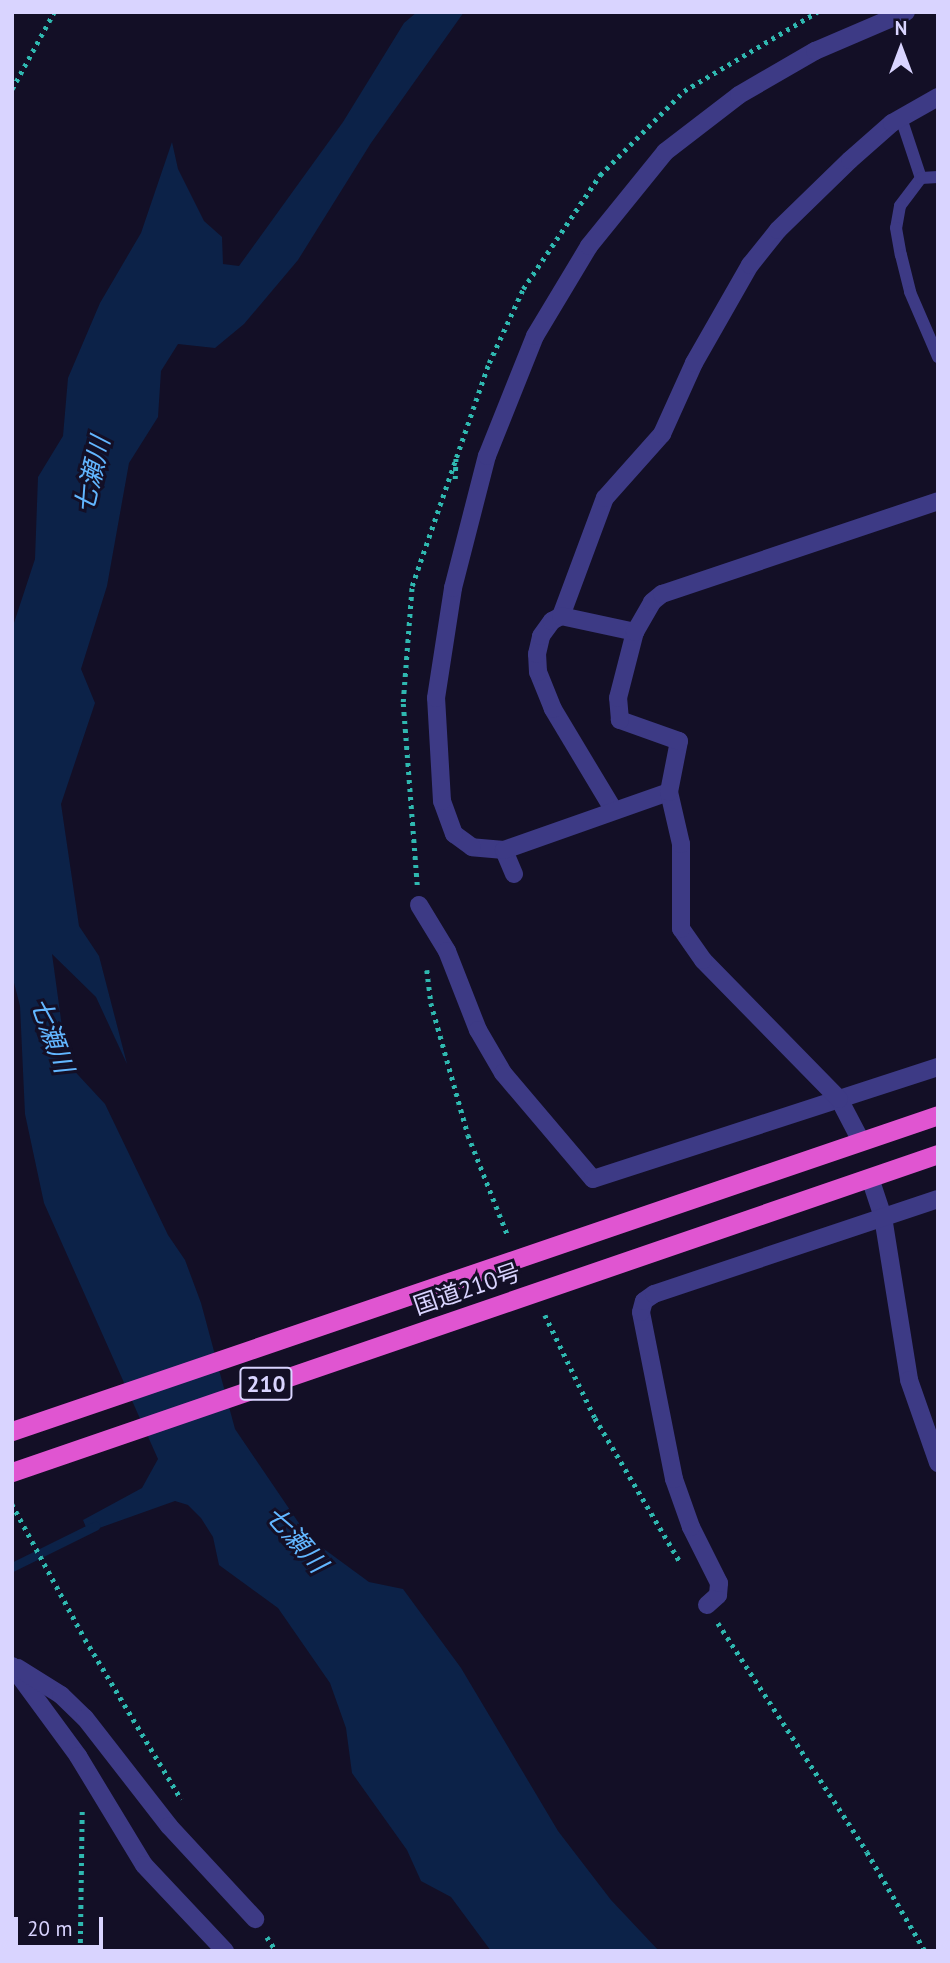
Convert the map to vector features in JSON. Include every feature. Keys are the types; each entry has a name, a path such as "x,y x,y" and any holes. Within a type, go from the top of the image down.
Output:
{"highway":[{"name":"国道210号","path":"12,1431 938,1115"},
{"name":"国道210号","path":"17,1470 938,1154"}],"street":[{"path":"668,792 613,809 504,850 472,847 454,834 442,801 436,698 453,588 487,456 535,336 589,246 665,152 739,95 815,51 906,12"},
{"path":"561,616 605,498 662,434 694,363 750,265 827,181 901,118 938,97"},
{"path":"861,1140 839,1099 703,960 681,929 681,844 668,792 678,741 629,726 620,720 617,710 635,632 652,603 662,594 938,501"},
{"path":"613,809 553,709 538,672 541,636 551,621 561,616 635,632"},
{"path":"504,850 514,874"},
{"path":"419,905 447,951 478,1030 503,1073 593,1178 938,1067"},
{"path":"870,1178 883,1217 909,1380 938,1463"},
{"path":"707,1605 718,1595 719,1583 691,1527 674,1479 641,1312 645,1301 654,1294 938,1199"},
{"path":"12,1665 83,1764 144,1865 225,1951"},
{"path":"12,1665 61,1695 85,1717 169,1826 255,1919"}],"lane":[{"path":"901,118 921,178"},
{"path":"938,177 921,178 900,206 896,228 910,292 938,357"}],"path":[{"path":"12,89 54,12"},
{"path":"419,905 403,702 412,586 489,363 523,289 600,174 684,91 817,12"},
{"path":"426,966 431,1003 468,1135 508,1236"},
{"path":"543,1311 595,1418 707,1605 867,1852 925,1951"},
{"path":"12,1504 85,1639 186,1807"},
{"path":"80,1951 83,1764"},
{"path":"255,1919 276,1951"}],"water":[{"name":"七瀬川","path":"417,12 464,12 371,143 298,260 244,324 215,348 178,344 161,371 158,417 129,463 107,586 81,669 95,703 61,804 79,926 99,956 127,1064 96,997 52,954 67,1063 105,1104 168,1235 185,1260 201,1303 235,1429 309,1538 369,1582 403,1589 461,1668 558,1831 611,1900 659,1951 491,1951 451,1897 421,1881 407,1850 352,1773 346,1728 330,1683 278,1608 219,1565 213,1537 201,1518 188,1505 175,1501 88,1532 83,1520 142,1488 158,1459 44,1203 25,1114 20,1006 12,975 12,629 35,559 38,477 63,436 68,378 100,303 141,233 172,142 178,169 204,221 222,237 223,264 239,266 343,122 404,23"}],"waterway":[{"path":"12,1567 95,1526"}]}
